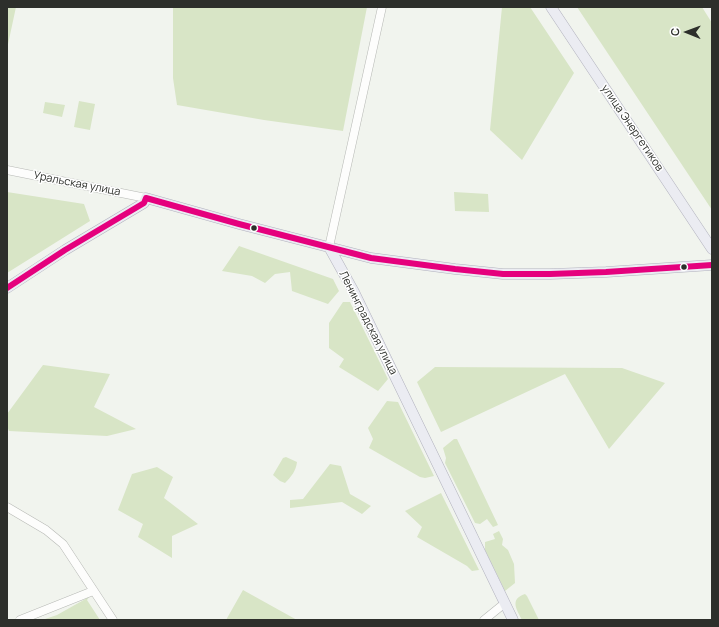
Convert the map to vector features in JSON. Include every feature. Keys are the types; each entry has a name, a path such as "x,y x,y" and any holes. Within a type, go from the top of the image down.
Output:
{"main road":[{"name":"улица Энергетиков","path":"551,7 712,249"},
{"path":"7,288 65,250 144,203 146,198 371,258 455,269 503,274 606,272 712,265"},
{"name":"Ленинградская улица","path":"329,247 354,292 513,620"}],"street":[{"path":"329,247 382,7"},
{"name":"Уральская улица","path":"7,170 146,198"},
{"path":"7,507 46,530 63,544 112,620"},
{"path":"20,620 93,590"},
{"path":"484,620 505,603"}],"green space":[{"path":"7,7 16,7 7,49"},
{"path":"173,7 367,7 343,131 264,120 177,105 173,78"},
{"path":"502,7 530,7 574,73 522,160 490,130"},
{"path":"577,7 702,7 712,23 712,210"},
{"path":"79,101 95,104 90,130 74,127"},
{"path":"45,102 65,105 62,117 43,113"},
{"path":"7,192 84,204 90,221 7,273"},
{"path":"454,192 488,194 489,212 455,211"},
{"path":"239,246 333,279 339,291 328,304 292,291 290,272 275,274 265,283 252,276 222,271"},
{"path":"343,302 350,302 388,379 378,391 339,367 344,359 329,348 329,323"},
{"path":"43,365 110,374 94,407 136,429 107,436 9,431 7,426 7,414"},
{"path":"435,367 622,368 665,383 609,449 565,374 441,432 417,382"},
{"path":"387,401 398,402 434,476 425,478 420,477 369,448 373,439 368,428"},
{"path":"454,439 457,439 498,525 493,527 487,519 480,524 475,523 445,463 446,458 443,448"},
{"path":"286,457 297,462 293,474 285,483 273,475 283,458"},
{"path":"330,464 341,466 350,494 371,506 362,514 342,502 290,508 290,500 303,499"},
{"path":"157,467 173,477 164,498 198,524 172,536 172,558 138,537 143,524 118,510 132,474"},
{"path":"441,493 479,570 472,571 467,566 417,537 422,527 405,511"},
{"path":"499,531 503,539 502,545 508,550 514,564 515,583 505,591 485,550 485,542 495,539 493,534"},
{"path":"243,590 297,620 226,620"},
{"path":"525,594 539,620 522,620 517,609 516,602 520,596"},
{"path":"89,597 87,600 100,620 42,620 57,615"}],"transit line":[{"path":"146,198 371,258 455,269 503,274 550,274 712,265"},
{"path":"7,288 65,250 144,203 146,198"}]}
